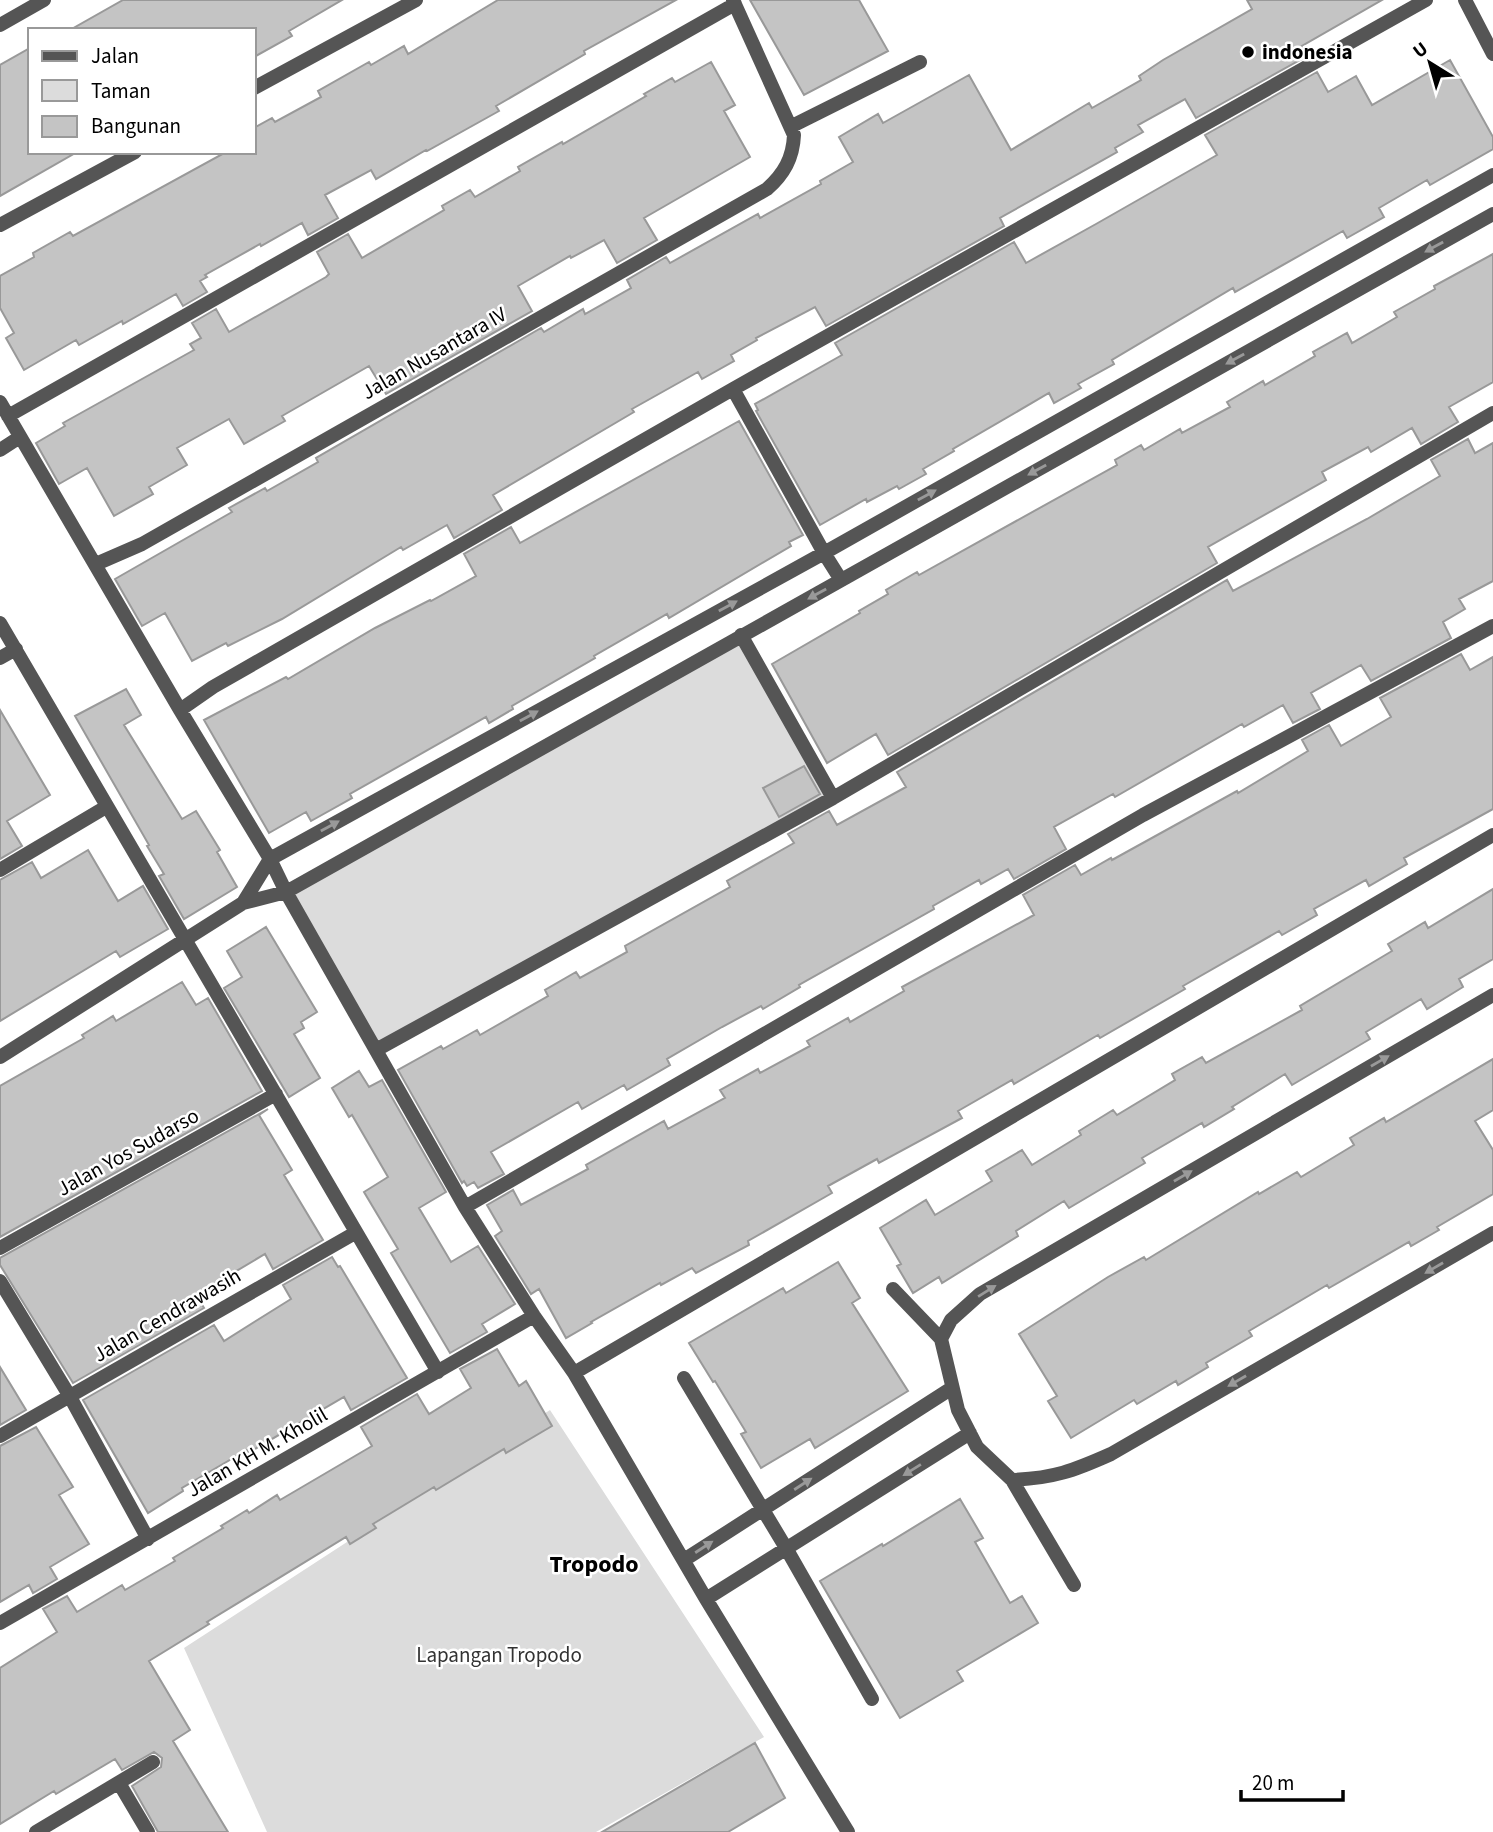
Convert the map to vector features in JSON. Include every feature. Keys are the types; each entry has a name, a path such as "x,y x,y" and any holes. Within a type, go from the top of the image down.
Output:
{"street":[{"path":"0,25 44,0"},
{"path":"256,87 416,0"},
{"path":"180,710 213,687 733,389 1426,0"},
{"path":"1465,0 1493,54"},
{"path":"8,416 734,2 792,126 920,62"},
{"name":"Jalan Nusantara IV","path":"96,564 142,544 755,195 777,180 786,169 794,147 792,126"},
{"path":"0,225 131,154"},
{"path":"243,903 271,859 824,553 1493,175"},
{"path":"0,1057 243,903 286,892 1493,214"},
{"path":"733,389 841,580"},
{"path":"0,402 180,710 271,859 286,892 465,1207 534,1316 574,1373 706,1599 848,1832"},
{"path":"376,1050 833,798 1493,413"},
{"path":"0,450 20,436"},
{"path":"0,623 438,1372"},
{"path":"465,1207 1143,815 1493,626"},
{"path":"741,635 833,798"},
{"path":"0,658 16,649"},
{"path":"0,870 106,807"},
{"path":"574,1373 1493,835"},
{"path":"941,1339 951,1320 980,1294 1493,995"},
{"name":"Jalan Yos Sudarso","path":"0,1248 276,1094"},
{"name":"Jalan Cendrawasih","path":"0,1436 355,1233"},
{"path":"1012,1480 1040,1479 1067,1473 1111,1454 1493,1233"},
{"path":"0,1281 69,1395 148,1539"},
{"path":"893,1289 941,1339 958,1410 976,1447 1012,1480 1074,1586"},
{"name":"Jalan KH M. Kholil","path":"0,1623 534,1316"},
{"path":"684,1378 786,1548 872,1699"},
{"path":"684,1560 952,1388"},
{"path":"706,1599 970,1433"},
{"path":"36,1832 153,1762"},
{"path":"119,1783 148,1832"}],"green space":[{"path":"741,635 833,798 376,1050 286,892"},
{"name":"Lapangan Tropodo","path":"550,1410 764,1737 596,1832 267,1832 184,1648"}],"building":[{"path":"123,0 342,0 289,31 292,36 256,56 256,28 74,28"},
{"path":"498,0 676,0 584,51 585,54 496,106 499,111 427,151 376,179 371,170 325,195 338,218 308,235 302,223 205,275 207,277 200,281 207,292 183,306 176,294 79,345 76,340 24,370 6,338 14,333 0,308 0,276 70,232 73,236 222,154 256,154 256,127 272,118 275,122 321,97 318,91 369,62 371,65 404,46 408,54"},
{"path":"750,0 859,0 888,51 804,95"},
{"path":"1247,0 1382,0 1302,46 1307,56 1196,118 1185,99 1138,125 1143,132 1115,148 1117,152 1000,218 1004,226 826,326 815,307 756,338 757,340 731,355 734,361 702,379 698,372 632,409 634,412 493,495 502,510 454,538 447,525 403,550 401,547 282,619 228,646 226,643 192,661 165,613 142,626 115,579 232,512 229,508 265,488 267,491 318,462 316,458 541,328 544,332 583,309 585,314 631,288 627,280 666,257 670,263 758,214 760,218 821,184 820,181 853,162 839,137 878,114 883,123 969,75 1011,150 1089,103 1092,108 1141,80 1139,76 1163,60 1252,9"},
{"path":"28,49 28,154 74,154 0,196 0,65"},
{"path":"1450,60 1493,137 1493,149 1430,185 1427,180 1379,208 1384,217 1347,238 1343,231 1235,292 1233,288 1112,360 1114,364 1078,384 1081,388 1054,403 1049,393 953,449 954,451 923,469 926,474 899,489 897,486 867,502 866,499 820,525 756,411 758,410 755,404 842,355 835,343 1014,242 1026,263 1096,224 1217,155 1205,135 1317,72 1328,92 1356,76 1372,105"},
{"path":"711,62 735,105 724,111 750,157 644,218 657,240 617,263 604,240 571,258 570,256 518,286 532,311 386,394 369,366 282,416 285,421 244,444 229,419 177,448 187,465 149,487 153,494 114,516 87,468 59,484 36,443 65,426 63,423 194,350 190,344 201,338 192,323 216,309 229,332 326,277 329,274 317,252 348,234 362,258 444,210 442,206 470,190 475,197 520,171 518,167 646,96 644,94 672,78 675,82"},
{"path":"1493,254 1493,382 1449,407 1458,422 1421,444 1412,428 1371,452 1368,447 1322,472 1326,480 1208,547 1217,563 888,755 876,734 827,763 772,664 860,613 859,611 888,594 886,590 917,572 919,575 1117,465 1115,460 1141,445 1144,450 1180,429 1182,433 1230,407 1227,402 1263,381 1265,385 1315,356 1313,352 1347,333 1352,343 1397,317 1394,312 1435,289 1434,286"},
{"path":"739,421 803,535 789,542 791,546 669,618 667,614 594,656 595,658 512,706 513,709 489,723 486,717 350,794 352,798 311,821 306,812 269,833 204,720 286,677 288,679 375,628 476,576 464,554 511,527 520,543"},
{"path":"1468,439 1475,453 1493,443 1493,581 1459,599 1465,609 1443,622 1451,638 1371,681 1361,665 1311,693 1320,709 1293,723 1283,705 1244,727 1242,724 1115,797 1113,794 1054,827 1066,849 1014,879 1008,869 981,884 979,880 933,906 934,909 799,985 800,987 763,1009 761,1006 667,1059 670,1065 627,1090 624,1085 582,1109 578,1102 491,1152 504,1174 478,1188 474,1182 467,1186 464,1181 462,1183 398,1070 477,1030 480,1035 548,996 545,990 576,972 580,978 627,952 625,946 730,887 727,881 794,843 788,834 829,811 837,825 906,787 897,772 1227,580 1233,591 1367,519 1440,476 1431,460"},
{"path":"1461,654 1470,670 1493,657 1493,809 1404,858 1407,864 1369,886 1366,880 1314,909 1317,915 1282,935 1279,931 1100,1038 1098,1035 1014,1084 1012,1080 958,1111 962,1118 879,1163 877,1159 828,1186 832,1193 748,1241 749,1245 696,1273 692,1268 661,1285 660,1283 566,1338 539,1289 531,1294 495,1236 502,1231 487,1205 513,1190 521,1205 588,1169 586,1165 664,1121 668,1129 725,1098 720,1090 758,1069 760,1073 810,1046 807,1041 848,1018 850,1022 904,991 902,987 1034,915 1023,895 1075,865 1081,875 1237,791 1238,793 1308,751 1302,740 1329,725 1341,746 1391,717 1380,698"},
{"path":"126,689 141,715 124,725 182,819 196,811 220,850 217,852 237,887 184,919 159,876 164,874 147,846 149,845 75,716"},
{"path":"0,710 50,795 7,821 22,846 0,859"},
{"path":"804,766 820,794 779,817 763,788"},
{"path":"88,850 118,901 143,886 168,929 120,957 116,951 0,1021 0,880 32,862 41,878"},
{"path":"1493,889 1493,959 1459,979 1463,987 1427,1009 1421,999 1366,1032 1370,1039 1292,1085 1285,1074 1204,1127 1202,1123 1142,1158 1145,1163 1069,1208 1064,1201 1016,1231 1018,1236 942,1283 939,1277 913,1293 897,1266 901,1264 880,1228 926,1200 935,1215 992,1181 986,1171 1022,1150 1032,1165 1081,1135 1079,1131 1113,1110 1117,1115 1175,1080 1172,1074 1202,1057 1206,1063 1302,1010 1300,1006 1392,951 1388,944 1425,922 1428,928"},
{"path":"266,927 317,1012 301,1022 304,1028 294,1034 320,1078 289,1097 224,988 242,977 227,951"},
{"path":"182,982 196,1005 208,998 262,1091 0,1237 0,1086 84,1038 82,1035 113,1016 116,1021"},
{"path":"1493,1059 1493,1110 1475,1121 1493,1150 1493,1194 1437,1227 1439,1230 1411,1246 1409,1242 1329,1288 1327,1285 1249,1331 1252,1336 1206,1363 1208,1367 1178,1385 1176,1381 1137,1404 1134,1400 1071,1438 1048,1401 1057,1396 1019,1334 1108,1277 1144,1257 1146,1260 1258,1192 1259,1194 1297,1172 1301,1177 1354,1145 1350,1138 1384,1118 1386,1122"},
{"path":"359,1071 369,1087 382,1080 446,1192 419,1208 451,1262 478,1246 515,1304 482,1324 487,1332 450,1353 391,1253 398,1249 364,1192 388,1177 352,1115 349,1117 332,1088"},
{"path":"268,1109 259,1115 292,1170 284,1175 323,1240 273,1269 265,1254 196,1295 204,1308 73,1383 0,1265 0,1258"},
{"path":"332,1257 407,1378 351,1410 344,1397 182,1488 183,1491 148,1513 83,1400 214,1325 224,1341 291,1299 283,1285"},
{"path":"838,1262 860,1298 852,1303 908,1391 815,1448 810,1439 761,1468 741,1434 746,1432 689,1343 783,1288 786,1293"},
{"path":"497,1349 519,1386 526,1381 552,1426 506,1453 504,1449 436,1490 434,1487 373,1524 376,1528 350,1544 346,1537 207,1622 209,1624 149,1661 190,1730 173,1741 228,1832 158,1832 132,1786 161,1767 162,1758 154,1752 122,1770 115,1759 56,1794 54,1791 0,1824 0,1668 57,1632 43,1609 67,1596 77,1612 122,1585 125,1590 175,1561 173,1558 247,1510 249,1513 277,1495 280,1500 372,1446 361,1427 417,1394 429,1414 471,1388 460,1369"},
{"path":"0,1367 26,1410 0,1425"},
{"path":"36,1427 73,1487 59,1495 89,1544 50,1567 57,1579 33,1593 29,1585 0,1602 0,1446"},
{"path":"960,1499 983,1538 975,1542 1010,1603 1022,1596 1038,1623 957,1671 963,1681 900,1718 820,1581"},
{"path":"755,1743 785,1798 728,1832 602,1832"}],"place":[{"name":"indonesia","path":"1248,52"}],"district":[{"name":"Tropodo","path":"594,1564"}]}
